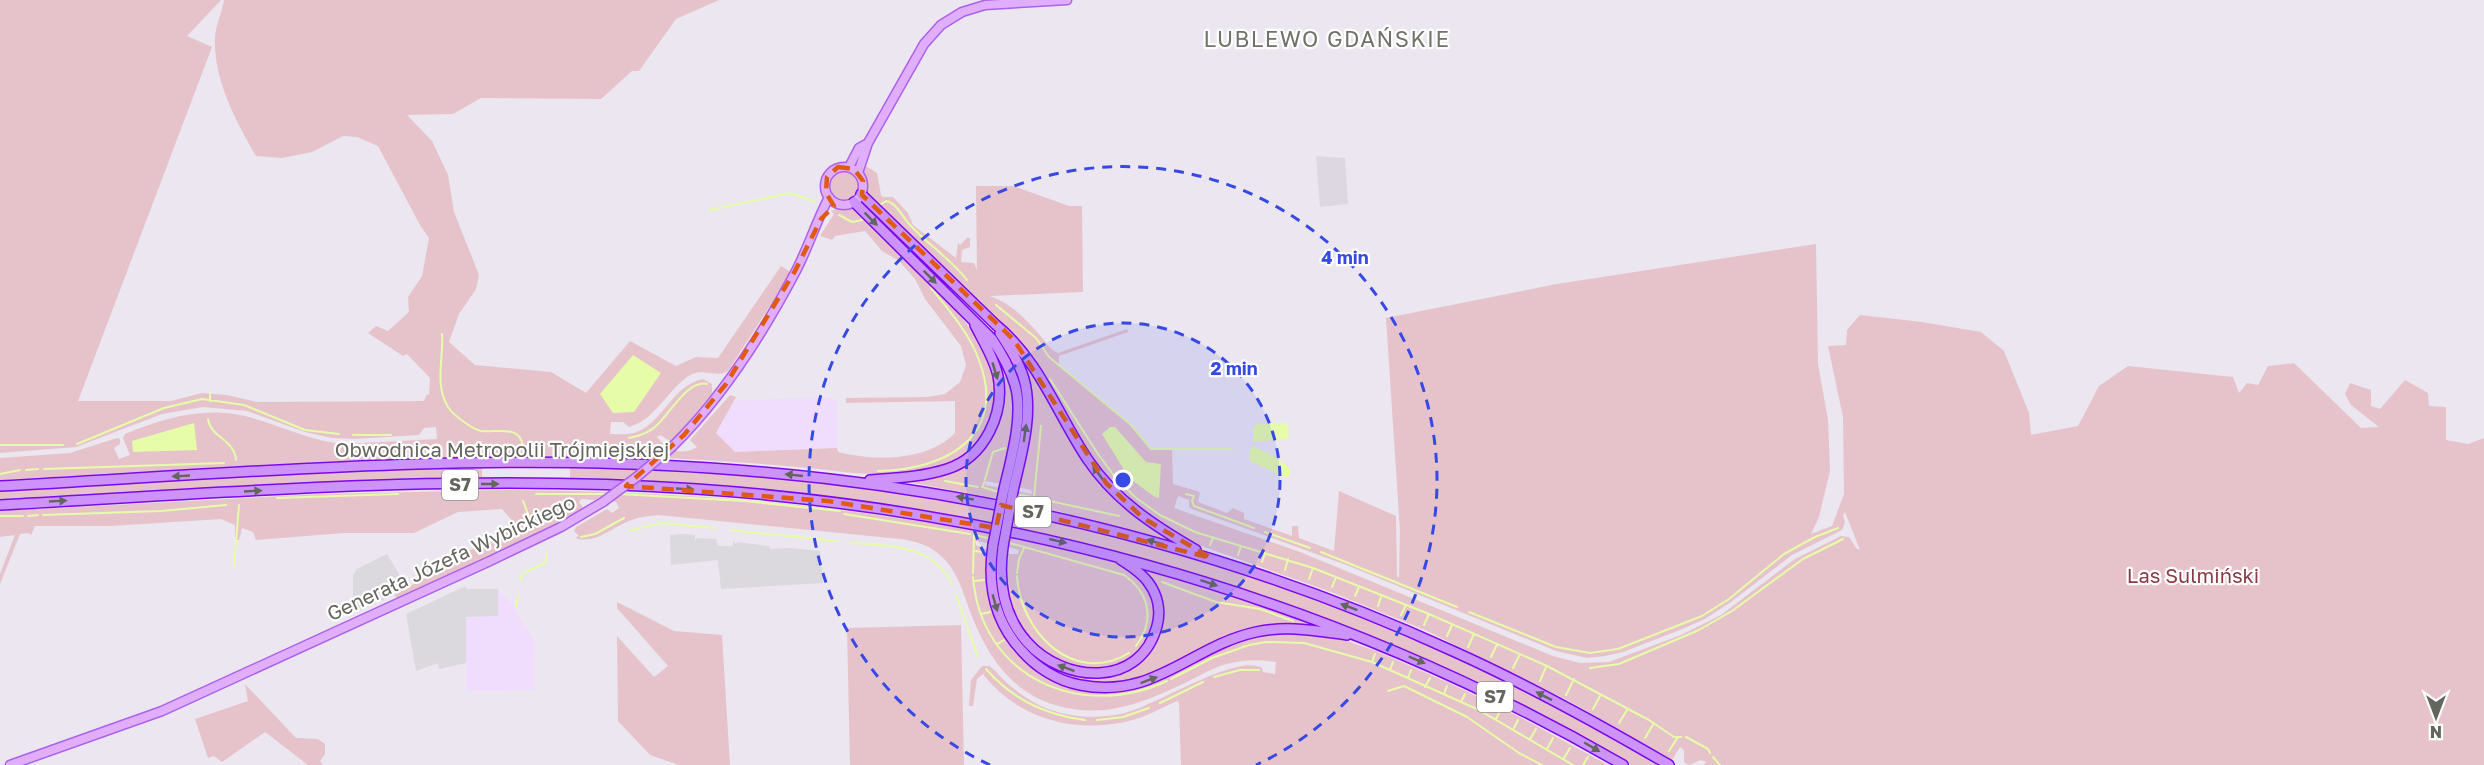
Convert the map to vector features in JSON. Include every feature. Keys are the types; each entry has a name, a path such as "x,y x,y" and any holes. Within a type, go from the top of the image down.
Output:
{"highway":[{"path":"861,194 1014,340 1029,358 1087,459 1125,503 1143,518 1211,558"},
{"path":"854,202 992,339 1007,363 1016,388 1017,420 1000,574 1004,599 1021,635 1032,647 1055,664 1090,674 1118,669 1130,663 1147,648 1158,621 1158,604 1148,582 1113,554"},
{"path":"852,481 918,477 950,468 974,454 988,437 998,412 998,375 971,318"},
{"path":"996,325 1011,350 1024,379 1027,399 1023,442 993,545 990,576 993,596 1004,626 1012,640 1029,658 1045,671 1071,683 1097,688 1122,687 1149,681 1234,638 1256,632 1305,628 1363,638"},
{"name":"Obwodnica Metropolii Trójmiejskiej","path":"0,486 302,470 482,463 570,463 708,468 852,481 1014,508 1146,539 1311,592 1453,651 1597,723 1669,765"},
{"name":"Obwodnica Metropolii Trójmiejskiej","path":"0,505 397,486 570,485 671,488 778,496 878,507 980,524 1113,554 1199,579 1284,608 1363,638 1481,690 1623,765"}],"main road":[{"path":"858,173 868,143 924,44 947,20 962,12 985,5 1067,0"},
{"path":"849,167 860,148 868,143"},
{"path":"838,167 849,167 858,173 863,185 861,194 854,202 845,205 832,200 825,182 830,173 838,167"},
{"name":"Generała Józefa Wybickiego","path":"10,765 162,711 530,542 603,502 672,447 710,405 747,352 795,272 832,200"}],"highlighted area":[{"path":"838,167 854,169 863,181 862,195 1014,340 1106,483 1143,518 1211,558 1001,505 996,528 828,501 626,486 684,435 726,384 795,271 821,219 834,206 826,193 827,177"}],"shaded area":[{"path":"1316,156 1345,158 1348,204 1320,207"},
{"path":"633,355 661,373 634,412 613,413 600,394"},
{"path":"830,397 837,401 837,448 735,452 715,433 733,401"},
{"path":"194,423 197,450 133,452 132,441"},
{"path":"1256,424 1288,424 1289,437 1286,439 1253,442 1253,430"},
{"path":"1110,427 1115,427 1146,462 1161,464 1159,498 1129,478 1102,434"},
{"path":"1252,446 1272,455 1290,468 1290,475 1286,478 1250,461 1249,452"},
{"path":"670,535 695,535 695,540 697,538 716,539 718,546 733,546 733,541 736,544 737,542 769,546 770,549 820,551 823,583 721,589 718,560 671,565"},
{"path":"387,554 408,589 358,611 353,608 353,575 357,569"},
{"path":"466,586 466,589 498,589 498,616 466,617 466,663 439,669 438,663 416,671 406,614"},
{"path":"498,589 513,604 518,616 535,641 534,690 466,691 466,617 497,616"}],"green space":[{"path":"0,0 221,0 187,36 212,47 78,401 171,401 202,393 227,395 257,402 424,401 427,394 429,395 430,378 407,354 403,356 368,333 376,326 388,331 409,312 408,297 422,276 429,238 378,146 357,137 343,136 312,152 282,158 256,156 227,99 218,68 215,37 224,0 719,0 676,19 639,71 632,71 601,99 481,98 453,114 407,115 432,141 448,175 454,212 479,275 476,289 459,314 449,342 475,365 551,372 586,393 630,341 676,366 696,357 718,358 781,266 789,271 789,276 728,371 719,374 703,372 687,377 654,412 638,423 629,427 623,422 611,422 610,434 631,434 644,428 653,422 683,389 703,379 712,384 712,393 672,442 660,435 657,437 665,446 662,449 685,451 697,447 690,440 730,395 736,397 716,433 735,452 837,448 838,452 883,458 900,457 930,449 943,443 955,433 955,401 846,403 846,398 928,397 945,394 960,382 966,365 961,346 925,299 915,279 899,261 882,251 865,231 835,236 832,240 820,236 834,214 831,211 854,206 947,300 978,341 989,364 994,387 993,411 983,435 969,452 950,464 928,471 904,474 855,473 720,461 540,456 270,464 0,480 0,458 70,453 117,438 120,439 120,444 114,448 119,459 130,455 123,438 125,434 158,422 191,414 241,415 311,437 343,444 437,439 436,427 424,428 419,435 332,438 305,432 247,411 203,407 162,414 76,447 0,453"},
{"name":"Las Sulmiński","path":"863,164 877,173 881,195 893,197 908,213 913,225 956,258 958,243 960,245 970,238 970,247 962,250 961,262 974,263 977,270 976,186 1013,186 1069,206 1082,206 1083,292 990,296 1016,311 1049,347 1058,353 1127,329 1128,332 1059,356 1059,365 1131,425 1150,448 1172,448 1173,484 1200,492 1198,502 1227,513 1233,508 1244,513 1244,519 1292,536 1292,526 1298,526 1299,538 1334,551 1339,491 1396,516 1397,576 1399,578 1400,531 1386,318 1557,284 1816,244 1818,364 1828,420 1830,471 1819,517 1811,534 1832,526 1844,494 1843,417 1828,346 1846,345 1847,330 1860,315 1981,332 2004,351 2029,413 2031,435 2078,426 2099,386 2128,366 2233,377 2239,393 2247,383 2258,385 2268,366 2294,363 2361,428 2379,427 2351,405 2345,394 2350,383 2371,390 2371,406 2380,409 2405,380 2428,393 2429,406 2446,407 2446,440 2468,444 2484,438 2484,765 1704,765 1706,762 1701,760 1689,765 1684,762 1684,750 1680,747 1672,760 1569,701 1425,630 1331,592 1185,540 1128,502 1092,461 1042,375 984,308 866,193","holes":["1178,496 1189,500 1189,507 1192,509 1349,566 1556,651 1587,658 1623,652 1705,619 1792,555 1842,530 1845,523 1843,515 1845,512 1860,550 1849,537 1841,536 1795,559 1721,615 1681,635 1609,662 1580,663 1553,656 1300,552 1174,508"]},
{"path":"844,170 855,174 859,185 855,196 844,200 833,196 829,185 833,174"},
{"path":"984,337 992,346 1008,379 1012,408 1011,438 1002,484 986,481 985,485 1032,494 1031,490 1017,487 1030,419 1013,347 1025,359 1083,458 1173,541 1042,507 908,482 971,459 1001,405"},
{"path":"482,467 482,480 0,501 0,490 329,472"},
{"path":"570,467 679,470 787,477 966,502 1140,542 1280,585 1395,630 1545,700 1661,765 1631,765 1479,684 1347,627 1243,589 1137,557 996,523 857,501 714,487 570,481"},
{"path":"498,490 686,496 748,500 872,514 996,535 1103,559 1121,565 1140,579 1152,597 1155,618 1147,640 1132,656 1115,666 1097,670 1078,668 1059,661 1042,650 1027,636 1011,611 1005,579 1005,554 1018,554 1019,550 1008,547 1009,539 990,535 988,543 975,541 976,545 989,551 993,611 1042,672 1118,690 1233,641 1278,630 1330,635 1376,651 1449,683 1518,716 1608,765 1181,765 1179,703 1177,701 1129,721 1109,725 1068,724 1030,712 1013,702 983,674 977,679 973,706 969,706 971,680 982,666 989,666 1016,690 1042,707 1077,716 1096,717 1125,713 1195,682 1234,668 1250,665 1262,668 1263,672 1275,674 1276,662 1248,660 1225,664 1157,696 1108,710 1091,711 1055,705 1023,689 999,665 973,620 954,572 937,552 927,546 900,539 659,515 635,519 590,539 575,538 579,536 574,531 576,527 607,509 612,513 619,508 616,502 600,498 581,499 579,502 584,509 551,528 397,600 395,595 515,524 502,509 458,512 414,533 344,533 256,540 253,532 242,528 239,540 235,540 235,525 221,519 111,526 35,526 31,535 20,534 0,584 0,574 15,535 0,537 0,511 321,494"},
{"path":"998,552 998,585 1007,609 1041,659 1064,673 1085,676 1128,668 1162,619 1142,568 1228,594 1312,625 1270,626 1244,631 1160,672 1131,681 1108,683 1086,681 1065,675 1046,665 1028,652 1014,635 1003,616 996,594 995,553"},
{"path":"617,602 674,631 722,635 730,765 679,765 650,755 618,721 617,636 654,677 668,666 617,608"},
{"path":"961,625 964,765 850,765 847,628"},
{"path":"245,684 296,738 318,739 325,744 325,754 320,761 323,765 308,765 265,732 222,762 214,756 208,758 195,719 248,701"}],"waterway":[{"path":"709,210 790,193 814,201"},
{"path":"881,204 886,201 893,204 909,224 967,280"},
{"path":"839,215 852,222 862,220"},
{"path":"878,471 926,464 947,456 964,444 977,429 985,410 986,387 975,350 958,322 931,288"},
{"path":"996,305 1036,338 1049,357 1131,425 1151,449 1232,449"},
{"path":"442,334 440,380 441,389 450,410 477,430 513,432 518,435 523,447"},
{"path":"1050,379 1115,477 1135,497 1160,515 1195,532 1313,568 1429,614 1547,666 1649,720 1674,737 1681,737"},
{"path":"629,438 650,431 686,392 700,384 707,384"},
{"path":"210,393 210,401"},
{"path":"77,444 164,408 202,399 244,405 305,430 339,434"},
{"path":"208,419 213,430 235,453 236,460"},
{"path":"1034,497 1041,426"},
{"path":"353,435 391,435"},
{"path":"0,445 63,445"},
{"path":"983,486 993,452 1005,448"},
{"path":"44,469 224,463"},
{"path":"26,470 38,469"},
{"path":"0,474 20,470"},
{"path":"945,481 978,487"},
{"path":"982,487 1002,493"},
{"path":"277,498 398,494"},
{"path":"536,494 610,494"},
{"path":"619,494 744,501 840,511"},
{"path":"1186,494 1194,496 1192,501 1194,506 1254,528"},
{"path":"1016,496 1022,495 1119,516"},
{"path":"523,501 530,519"},
{"path":"43,515 161,511 226,505"},
{"path":"234,566 239,505"},
{"path":"844,514 970,534"},
{"path":"28,516 38,515"},
{"path":"0,516 23,516"},
{"path":"581,537 595,534 624,518"},
{"path":"630,530 662,523 716,528"},
{"path":"1469,612 1556,647 1590,653 1618,649 1702,616 1729,599 1784,554 1815,537 1838,528"},
{"path":"731,530 837,541"},
{"path":"1265,532 1310,548"},
{"path":"974,535 992,539"},
{"path":"973,573 974,535"},
{"path":"1210,545 1213,538"},
{"path":"1590,668 1619,664 1699,630 1732,611 1803,559 1843,539"},
{"path":"1006,542 1124,575 1133,582 1140,590 1147,608 1146,627 1136,646"},
{"path":"851,543 895,547 922,554 944,571 952,584"},
{"path":"1238,555 1241,546"},
{"path":"1017,573 1019,559 1024,548"},
{"path":"973,551 985,552"},
{"path":"1321,552 1457,607"},
{"path":"520,580 523,573 546,562 546,553"},
{"path":"1262,562 1265,554"},
{"path":"1285,570 1288,559"},
{"path":"1309,579 1313,568"},
{"path":"1017,576 1020,596 1028,616 1053,648 1070,658 1088,663 1108,662 1129,653"},
{"path":"973,577 980,612 995,641 1015,665 1041,682 1070,692 1102,696 1134,692 1167,681"},
{"path":"1332,587 1336,577"},
{"path":"974,581 984,580"},
{"path":"1162,582 1216,602 1260,609 1293,621"},
{"path":"1355,596 1359,587"},
{"path":"956,595 978,657"},
{"path":"516,607 518,596"},
{"path":"1378,606 1381,597"},
{"path":"1401,615 1406,605"},
{"path":"981,614 990,612"},
{"path":"1424,625 1429,614"},
{"path":"1447,636 1452,625"},
{"path":"1468,647 1474,634"},
{"path":"997,644 1004,640"},
{"path":"1171,679 1212,658 1249,645 1266,642 1304,643 1372,662 1479,710 1573,765"},
{"path":"1491,657 1497,644"},
{"path":"1372,662 1375,654"},
{"path":"1513,668 1520,654"},
{"path":"1390,670 1393,662"},
{"path":"1540,681 1546,667"},
{"path":"986,669 1007,689 1031,704 1043,710 1085,720"},
{"path":"1214,677 1240,670 1259,670"},
{"path":"1408,678 1411,670"},
{"path":"1425,687 1430,678"},
{"path":"1566,695 1574,679"},
{"path":"1160,703 1203,682"},
{"path":"1388,691 1404,686 1467,717 1519,753 1542,765"},
{"path":"1444,694 1447,686"},
{"path":"1461,702 1465,694"},
{"path":"1593,709 1600,696"},
{"path":"1479,710 1483,703"},
{"path":"1097,720 1123,717 1149,708"},
{"path":"1619,723 1627,710"},
{"path":"1496,719 1500,711"},
{"path":"1514,728 1518,720"},
{"path":"1645,738 1654,723"},
{"path":"1530,739 1536,729"},
{"path":"1669,751 1678,737"},
{"path":"1686,737 1708,749 1710,753"},
{"path":"1547,749 1553,738"},
{"path":"1564,758 1570,748"},
{"path":"1583,765 1588,757"},
{"path":"1713,757 1720,765"}],"district":[{"name":"LUBLEWO GDAŃSKIE","path":"1327,39"}]}
